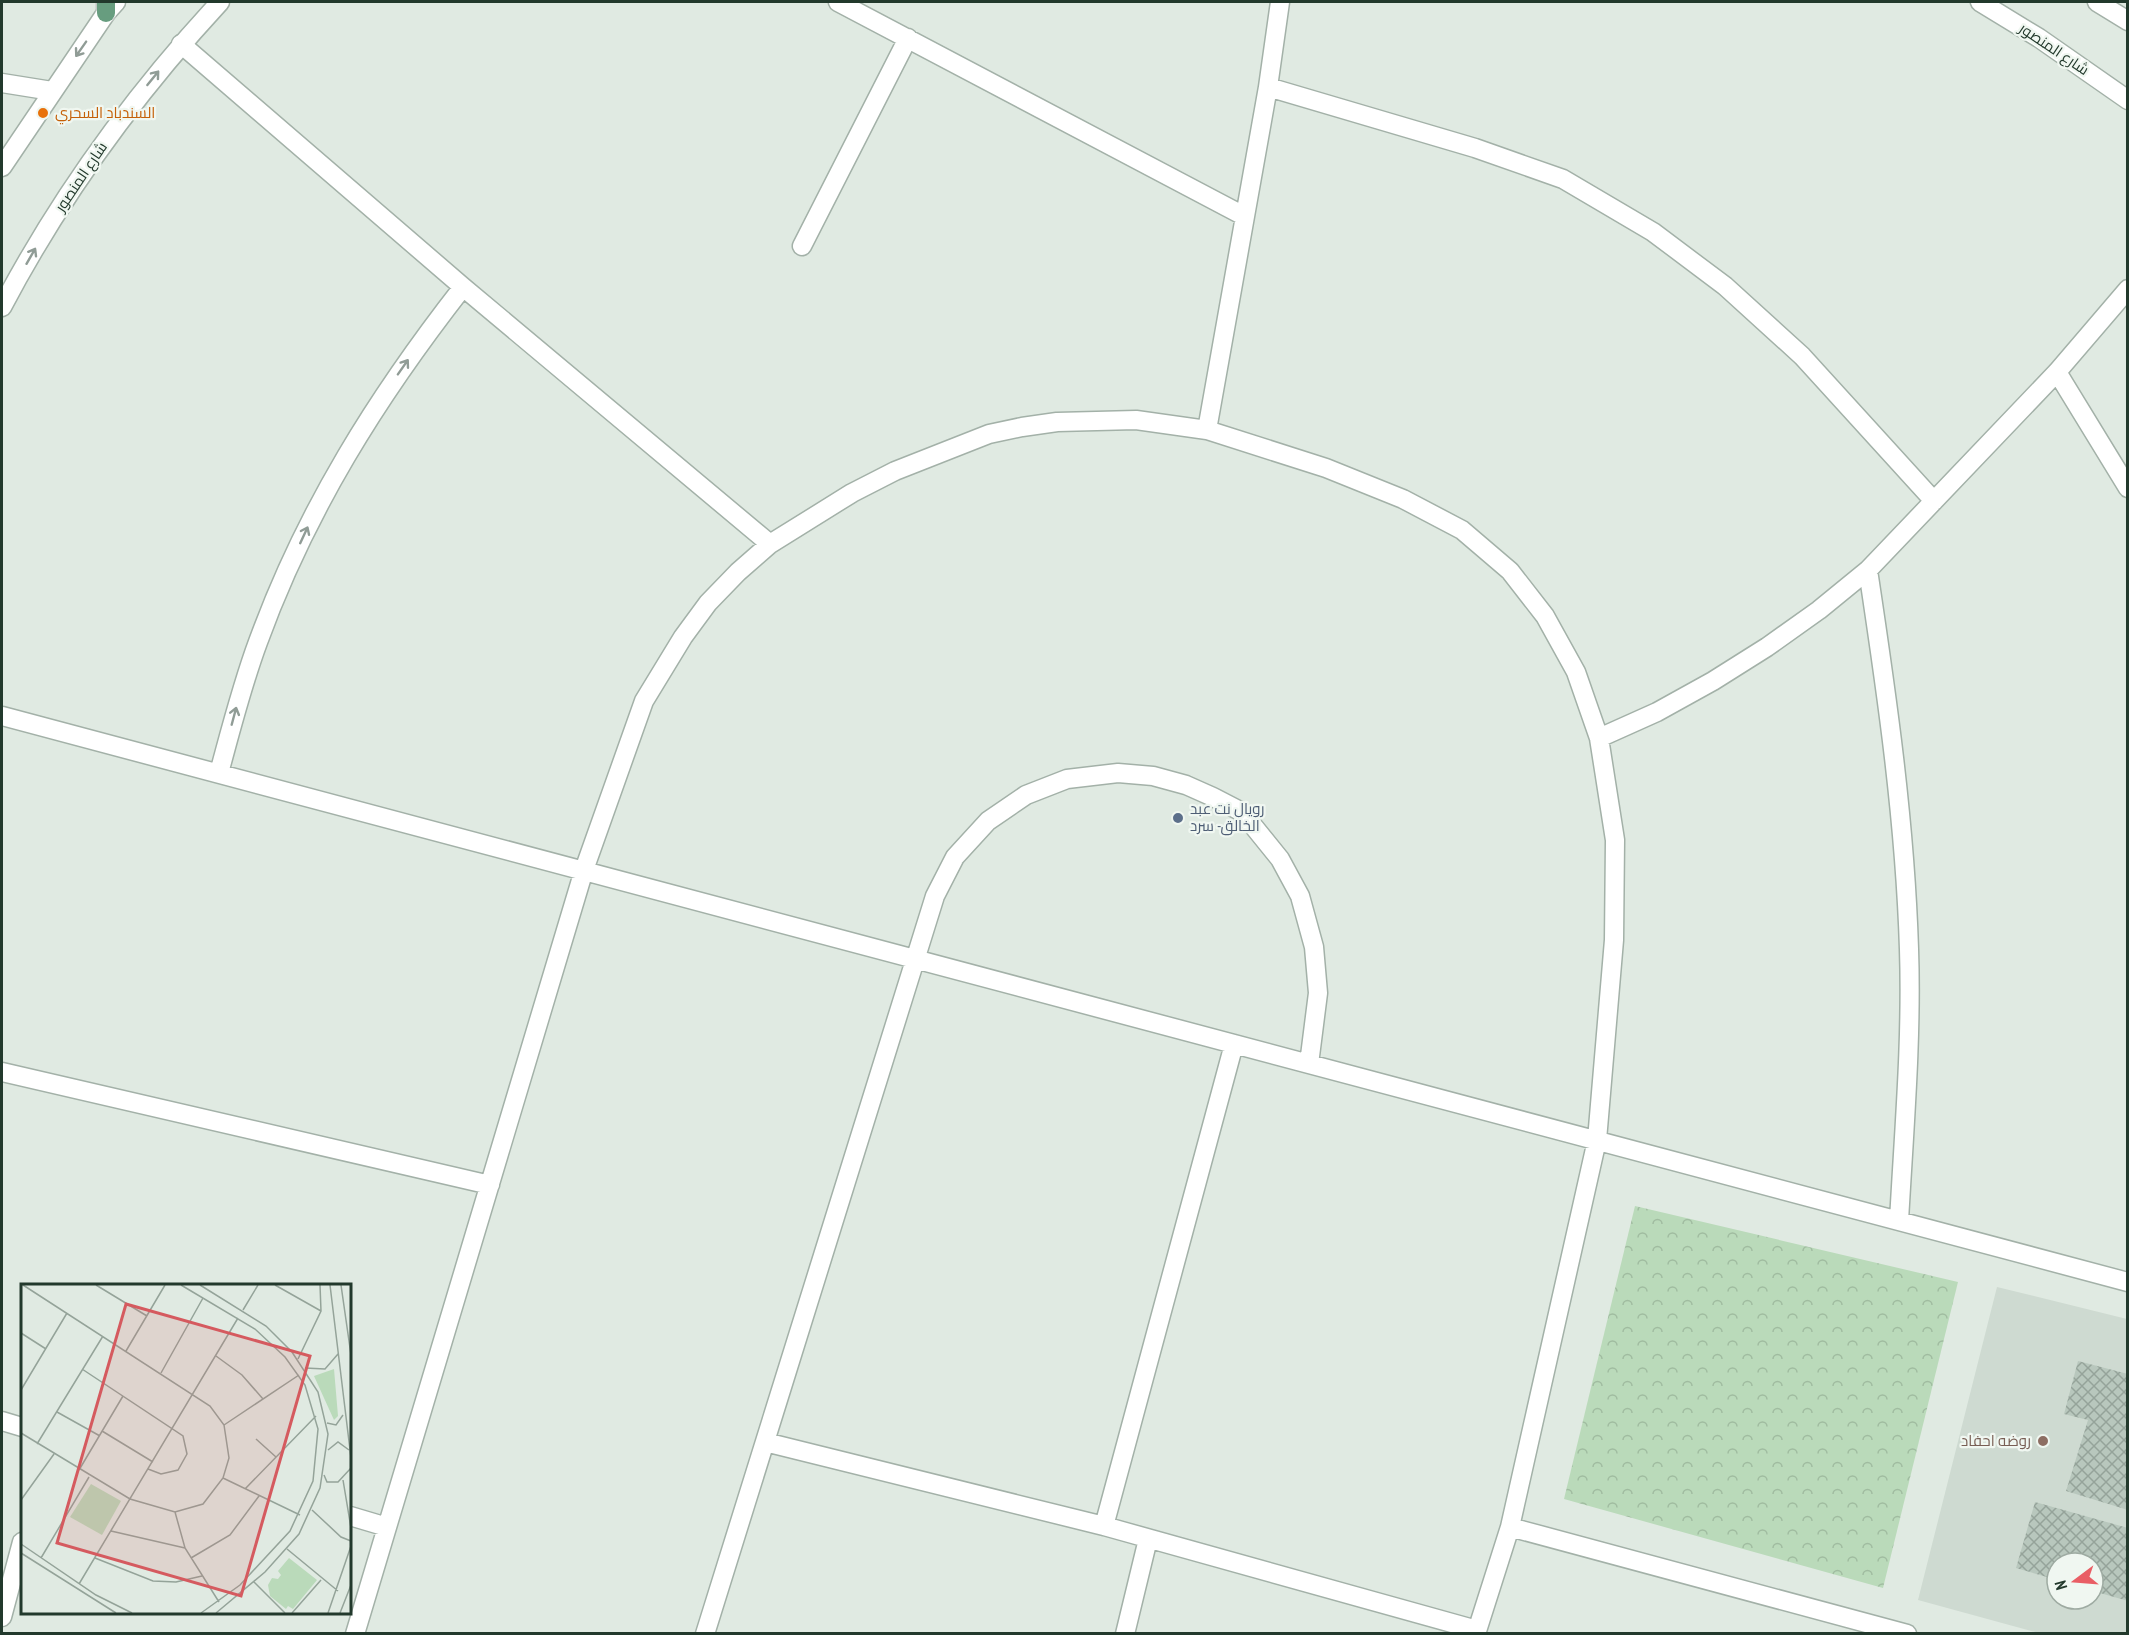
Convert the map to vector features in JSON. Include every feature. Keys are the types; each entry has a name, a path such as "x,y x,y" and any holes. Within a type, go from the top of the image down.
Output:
{"street":[{"name":"شارع المنصور","path":"2,307 64,200 121,117 181,44 220,2"},
{"path":"838,2 1244,216"},
{"path":"1207,430 1268,87 1280,2"},
{"name":"شارع المنصور","path":"1980,2 2039,38 2127,100"},
{"path":"2097,2 2127,21"},
{"path":"2,167 110,5"},
{"path":"802,246 909,38"},
{"path":"181,44 463,287 770,544"},
{"path":"2,83 52,91"},
{"path":"1268,87 1475,148 1563,179 1653,232 1725,286 1802,356 1934,501"},
{"path":"219,773 236,707 258,642 313,516 382,397 421,341 463,287"},
{"path":"1599,738 1657,712 1758,653 1819,610 1868,570 2057,372 2127,289"},
{"path":"2057,372 2127,488"},
{"path":"355,1634 584,870 626,751 649,693 683,637 708,603 738,572 770,544 852,493 886,476 989,434 1034,425 1091,420 1136,420 1207,430 1326,468 1403,500 1462,530 1510,570 1545,616 1576,672 1599,738 1615,840 1614,940 1597,1140 1510,1527 1477,1632 1104,1526 765,1442"},
{"path":"1868,570 1890,717 1903,831 1909,950 1908,1068 1899,1221"},
{"path":"2,716 2127,1282"},
{"path":"705,1634 935,896 955,858 988,821 1026,795 1067,779 1118,773 1153,776 1186,785 1242,812 1280,859 1300,897 1314,947 1318,993 1309,1064"},
{"path":"1104,1526 1234,1044"},
{"path":"2,1072 490,1185"},
{"path":"2,1421 21,1427"},
{"path":"351,1516 387,1527"},
{"path":"1510,1527 1907,1634"},
{"path":"1125,1634 1148,1539"},
{"path":"2,1617 21,1546"}],"shaded area":[{"name":"روضه احفاد","path":"1997,1287 2127,1319 2127,1633 2039,1633 1918,1600"}],"green space":[{"path":"1635,1206 1958,1282 1883,1588 1564,1499"}],"building":[{"path":"2078,1361 2128,1374 2128,1510 2066,1491 2088,1420 2064,1414"},
{"path":"2035,1502 2128,1528 2128,1601 2105,1594 2105,1551 2045,1551 2045,1576 2016,1568"}],"place":[{"name":"السندباد السحري","path":"43,113"},
{"name":"رويال نت عبد الخالق- سرد","path":"1178,818"},
{"name":"روضه احفاد","path":"2043,1441"}]}
